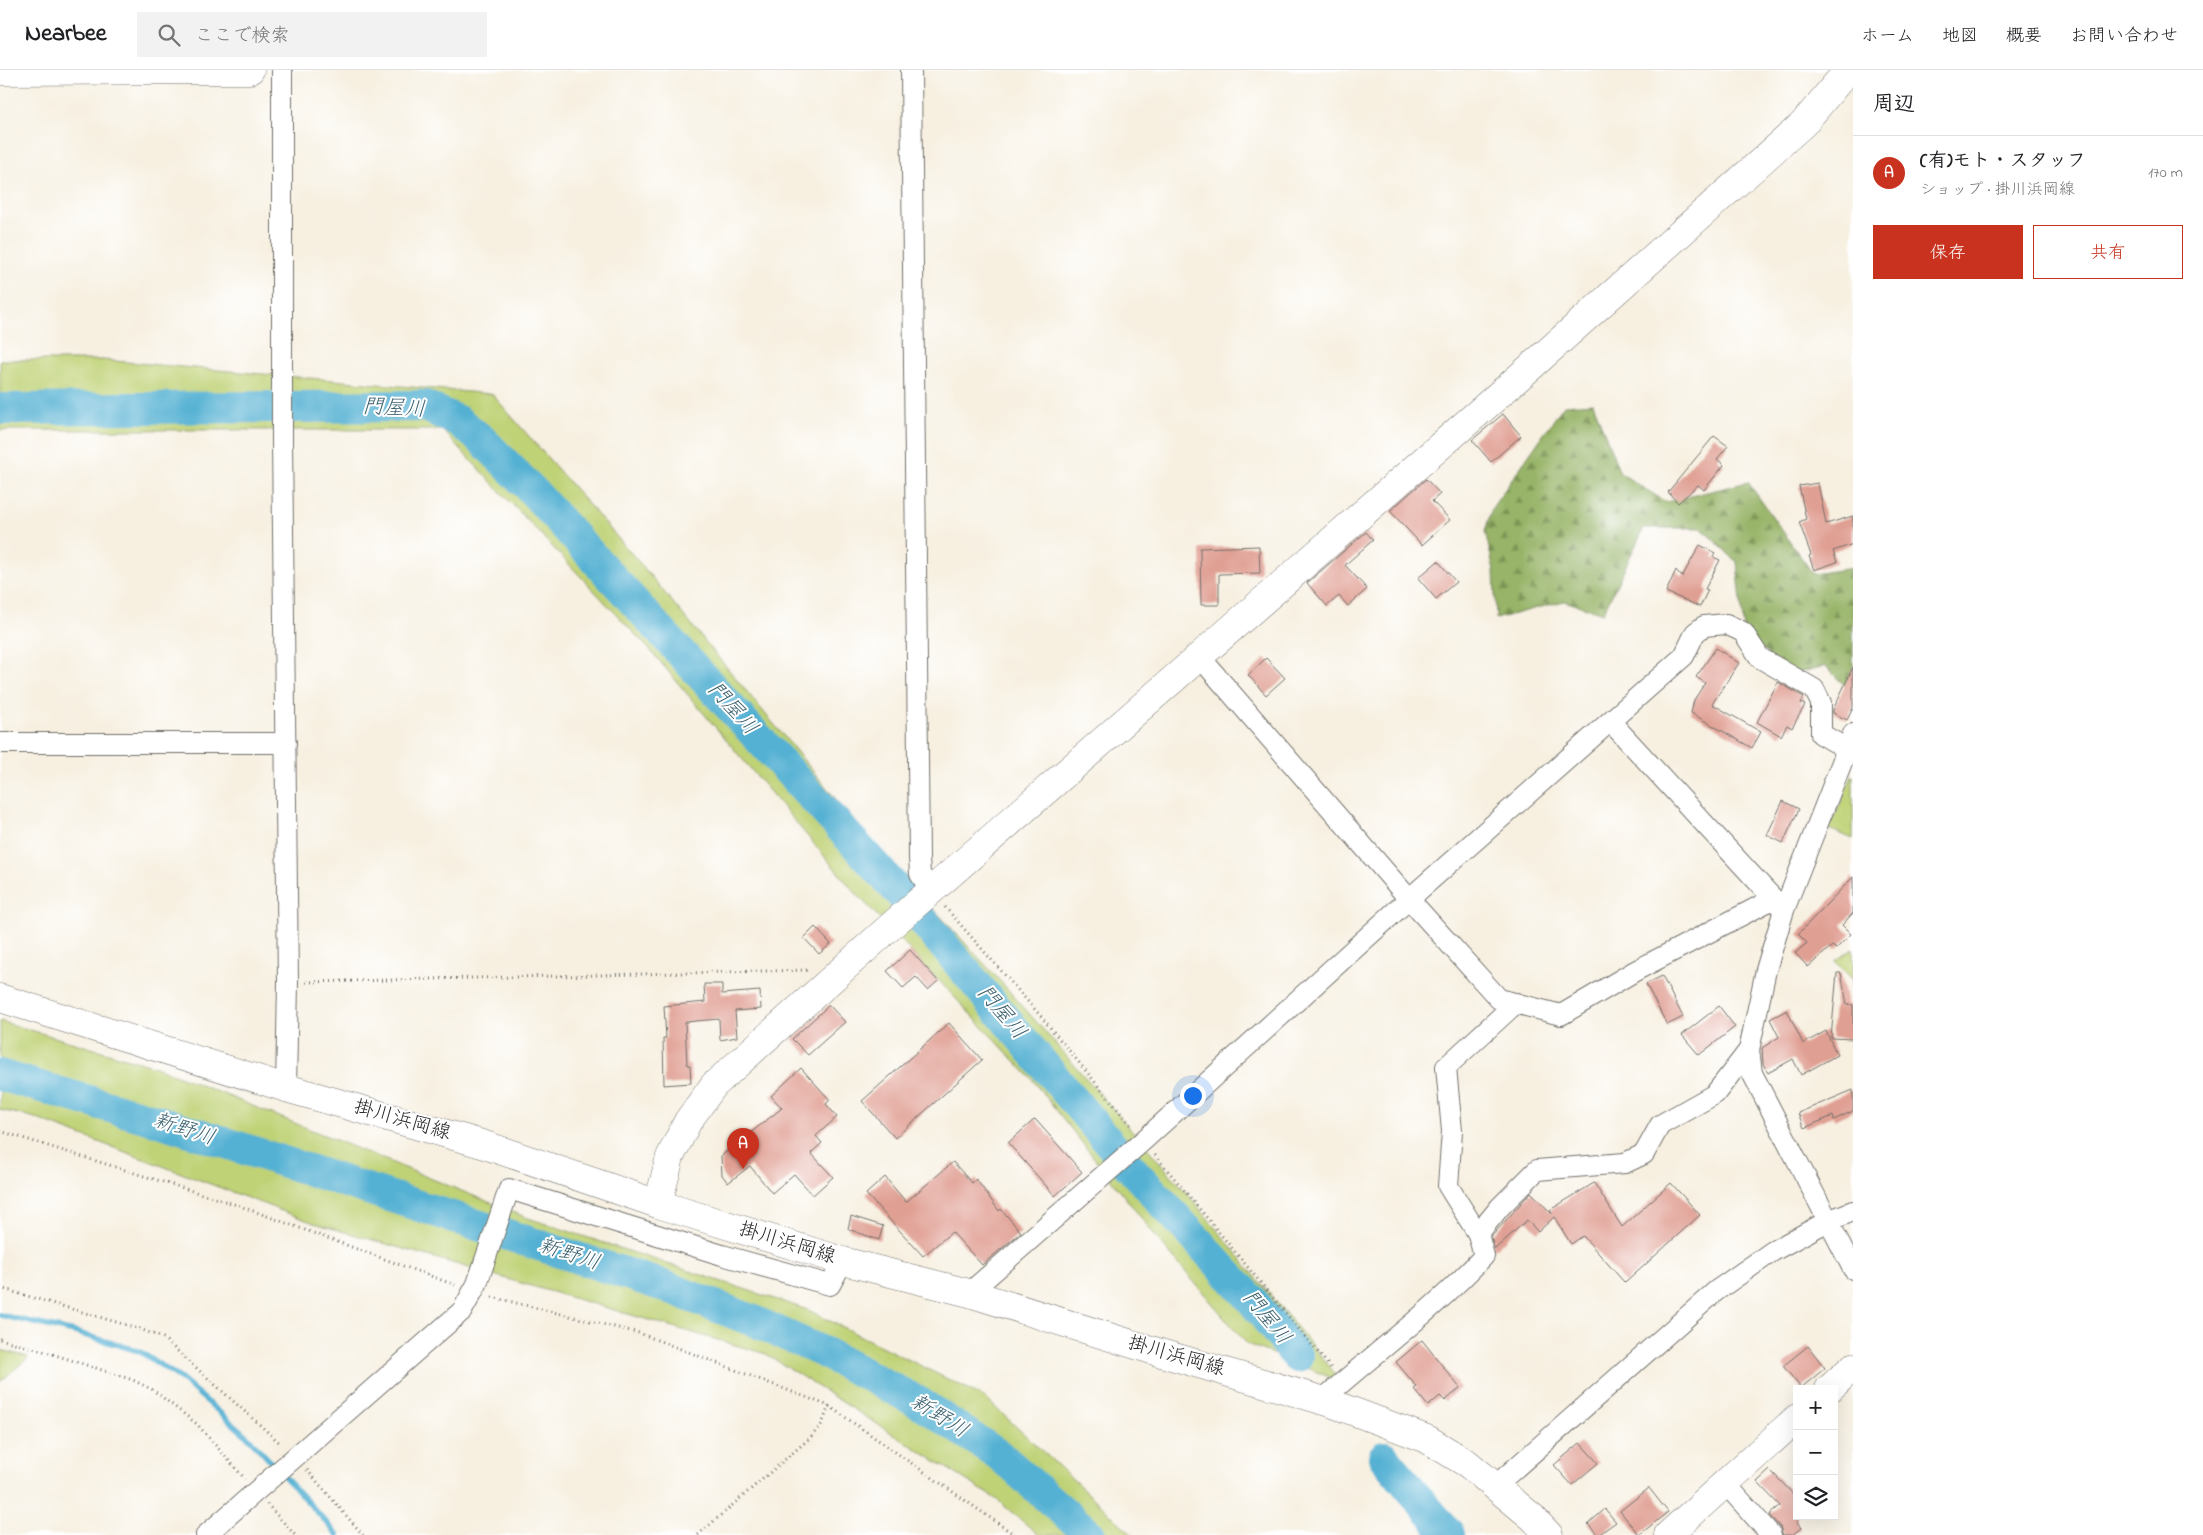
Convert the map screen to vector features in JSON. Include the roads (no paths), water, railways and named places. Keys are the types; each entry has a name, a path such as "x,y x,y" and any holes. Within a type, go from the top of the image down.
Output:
{"street":[{"path":"0,71 250,70"},
{"path":"282,70 282,440 288,982 286,1088"},
{"path":"911,70 919,858 920,874 931,891"},
{"path":"658,1204 670,1157 688,1121 714,1085 892,925 1534,364 1803,124 1848,70"},
{"path":"969,1293 1144,1140 1409,899 1684,656 1695,633 1704,626 1726,624 1744,632 1760,658 1814,689 1821,703 1821,734 1850,741 1779,904 1749,1050 1752,1073 1853,1269"},
{"path":"1198,656 1409,899 1500,999 1561,1015 1635,971 1779,904"},
{"path":"1610,721 1779,904"},
{"path":"0,743 286,743"},
{"name":"掛川浜岡線","path":"0,998 286,1088 482,1144 658,1204 843,1261 969,1293 1160,1353 1322,1400 1427,1439 1468,1464 1532,1517 1549,1535"},
{"path":"1322,1400 1469,1273 1484,1256 1478,1234 1448,1186 1452,1131 1446,1067 1516,1003"},
{"path":"1478,1234 1500,1207 1537,1170 1625,1163 1644,1154 1660,1125 1715,1094 1749,1050"},
{"path":"206,1535 462,1311 475,1288 509,1189 722,1255 830,1285 843,1261"},
{"path":"1495,1486 1716,1291 1773,1251 1828,1221 1853,1211"},
{"path":"1833,1385 1853,1367"},
{"path":"1668,1535 1793,1422"},
{"path":"1725,1483 1771,1535"}],"waterway":[{"name":"門屋川","path":"0,409 425,406 458,421 482,440 530,488 898,891 1127,1164 1251,1299 1297,1357"},
{"name":"新野川","path":"0,1075 168,1124 661,1285 754,1321 823,1352 920,1403 999,1455 1090,1535"},
{"path":"0,1315 74,1332 139,1351 180,1378 248,1437 338,1535"},
{"name":"門屋川","path":"1384,1457 1449,1535"}],"place":[{"name":"(有)モト・スタッフ","path":"743,1169"}]}
